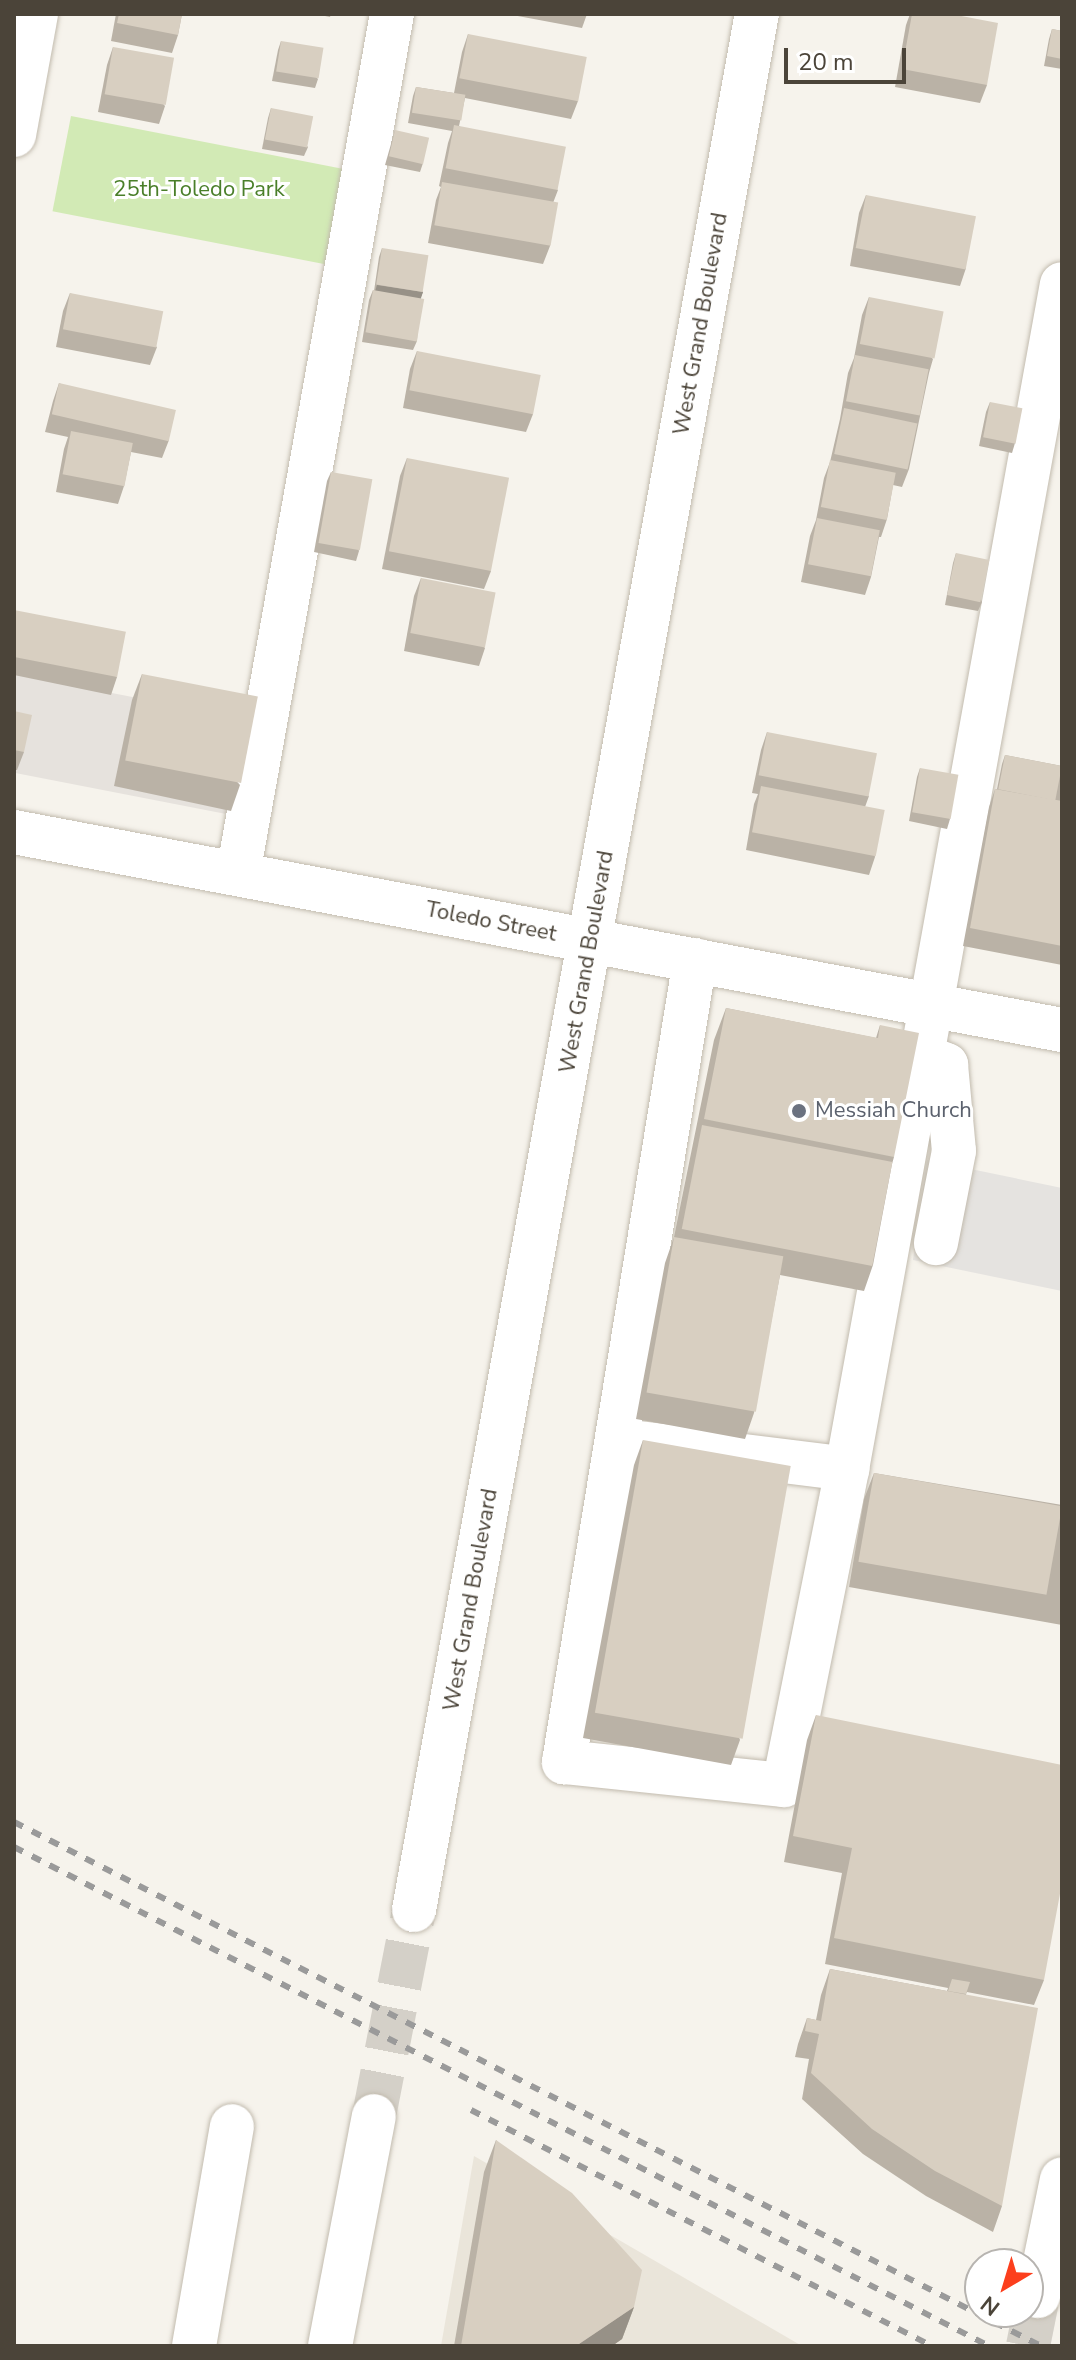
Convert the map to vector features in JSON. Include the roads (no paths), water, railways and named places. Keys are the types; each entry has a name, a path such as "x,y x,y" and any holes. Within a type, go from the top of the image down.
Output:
{"street":[{"path":"14,135 36,14"},
{"path":"238,874 392,14"},
{"name":"West Grand Boulevard","path":"414,1910 757,14"},
{"path":"695,960 564,1762 784,1785 847,1469 933,1005 1062,284"},
{"name":"Toledo Street","path":"14,832 1062,1030"},
{"path":"923,1056 946,1065 954,1151 936,1243"},
{"path":"617,1440 847,1469"},
{"path":"330,2346 374,2116"},
{"path":"194,2346 232,2126"},
{"path":"1044,2267 1062,2179"}],"tunnel":[{"path":"374,2116 414,1910"},
{"path":"1028,2346 1032,2328"}],"railway":[{"path":"14,1822 1041,2346"},
{"path":"14,1847 989,2346"},
{"path":"471,2110 932,2346"}],"place":[{"name":"Messiah Church","path":"799,1111"}],"park label":[{"name":"25th-Toledo Park","path":"199,190"}]}
